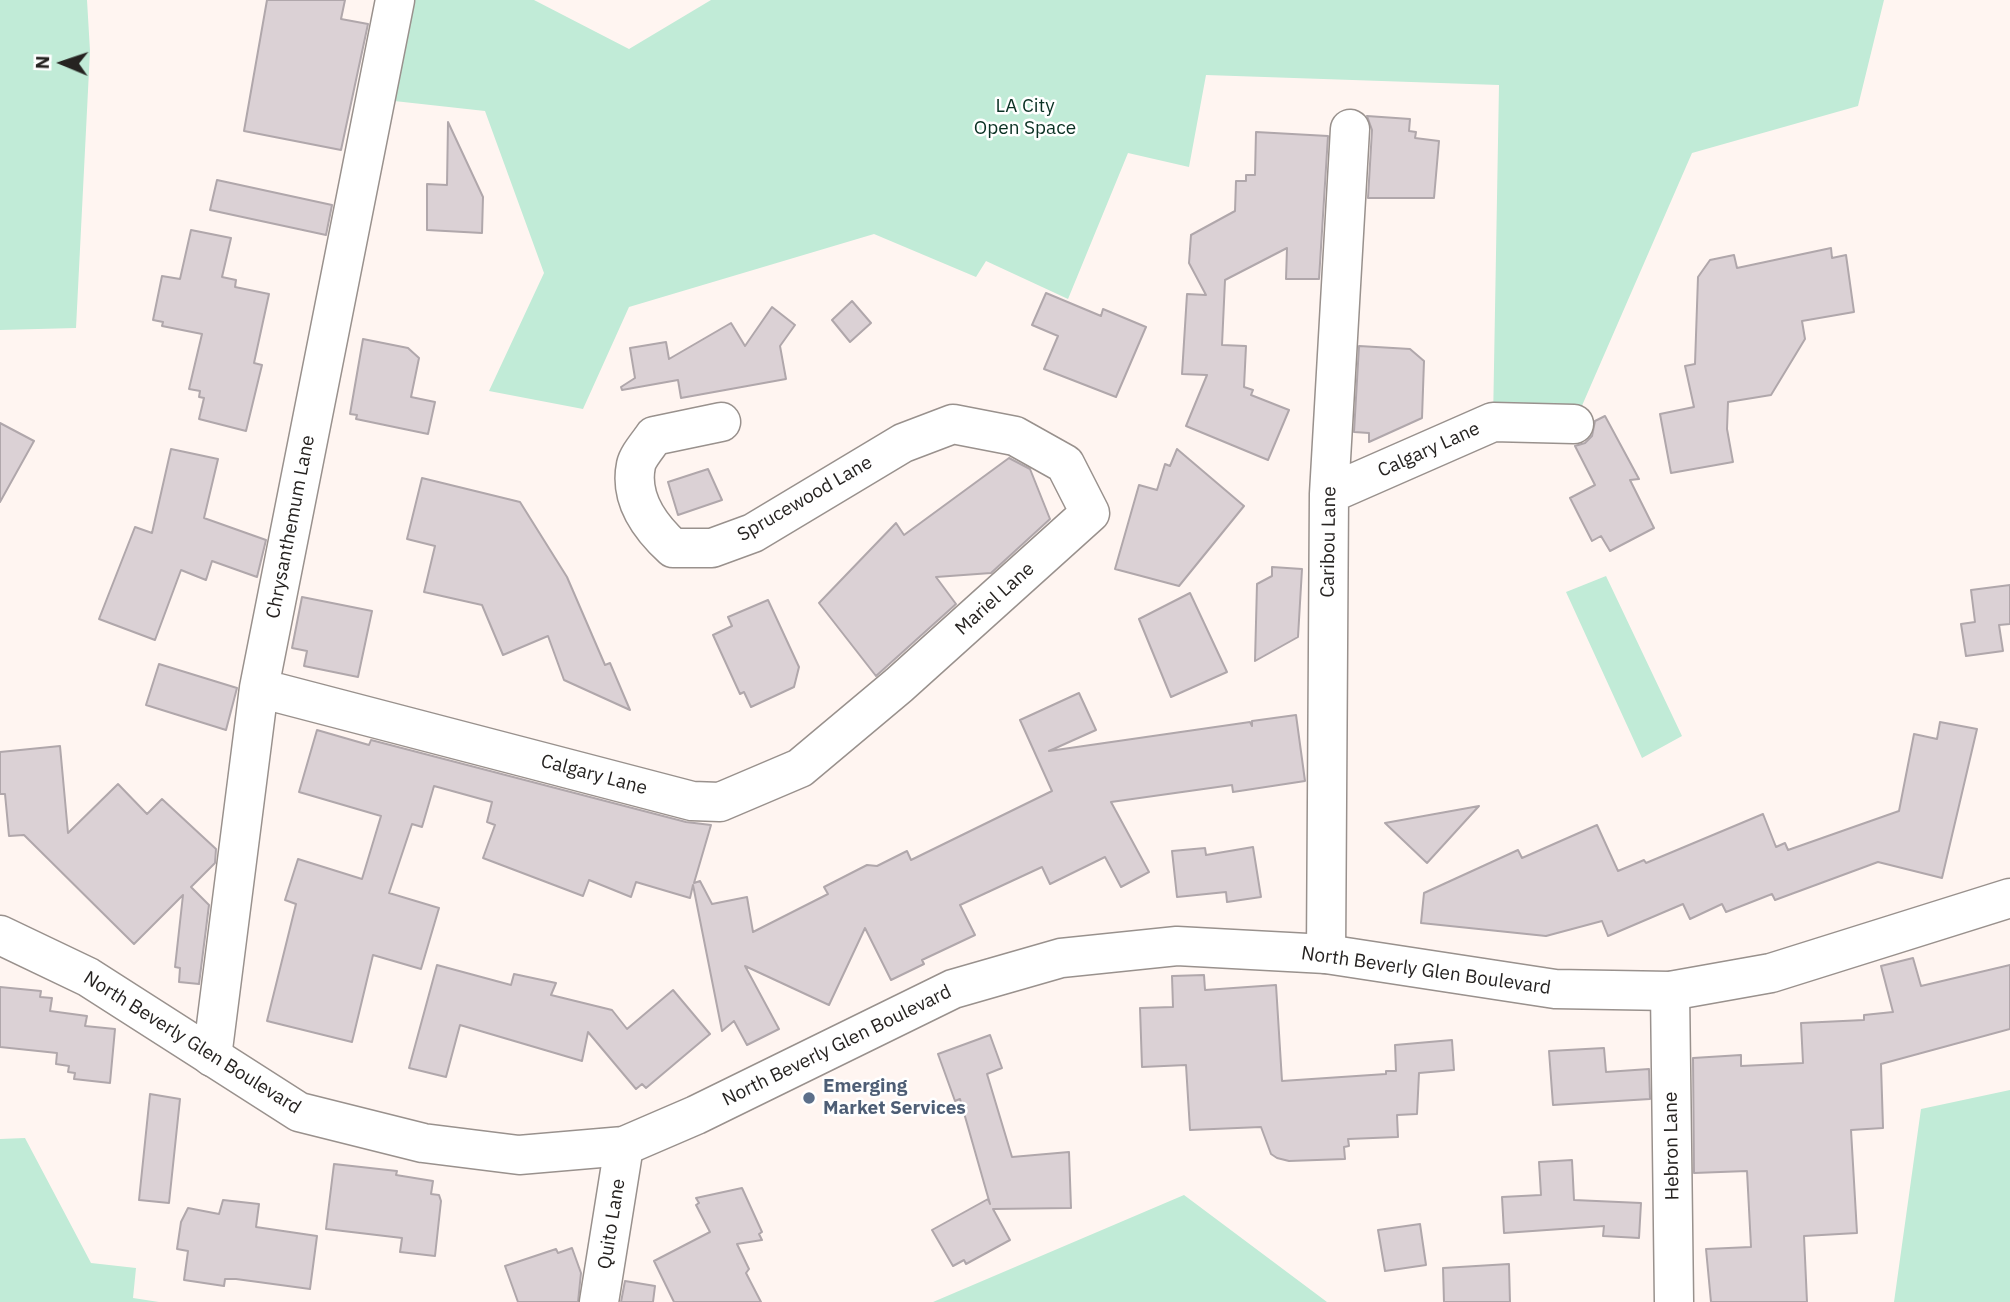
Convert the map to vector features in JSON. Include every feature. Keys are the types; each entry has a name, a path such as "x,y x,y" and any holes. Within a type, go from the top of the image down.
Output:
{"street":[{"name":"Chrysanthemum Lane","path":"212,1057 259,688 395,0"},
{"name":"Caribou Lane","path":"1326,954 1329,494 1350,129"},
{"name":"Sprucewood Lane","path":"721,422 654,436 636,463 635,489 649,527 673,548 712,548 752,533 903,443 953,424 1016,436 1065,464 1090,513"},
{"name":"Calgary Lane","path":"1329,494 1493,422 1574,424"},
{"name":"Mariel Lane","path":"899,685 1090,513"},
{"name":"Calgary Lane","path":"259,688 692,801 720,802 800,768 899,685"},
{"name":"North Beverly Glen Boulevard","path":"0,935 88,977 299,1112 424,1143 519,1154 624,1146 696,1115 953,989 1061,958 1177,946 1326,954 1555,989 1670,991 1771,973 2010,898"},
{"name":"Hebron Lane","path":"1670,991 1674,1302"},
{"name":"Quito Lane","path":"599,1302 624,1146"}],"green space":[{"path":"0,0 87,0 90,51 76,328 0,330"},
{"name":"LA City Open Space","path":"395,0 534,0 629,49 711,0 1884,0 1858,106 1692,153 1574,424 1493,422 1499,85 1206,75 1189,167 1128,153 1068,299 986,261 976,277 874,234 629,307 583,409 489,391 544,273 485,111 376,99"},
{"path":"1606,576 1682,736 1642,758 1566,592"},
{"path":"2010,1090 2010,1302 1894,1302 1921,1109"},
{"path":"25,1138 91,1263 136,1268 133,1298 159,1302 0,1302 0,1139"},
{"path":"1184,1195 1327,1302 933,1302"}],"building":[{"path":"267,0 345,0 341,19 368,24 341,150 244,131"},
{"path":"1367,116 1410,119 1409,131 1416,132 1415,138 1439,141 1434,198 1368,198 1372,130"},
{"path":"448,122 483,197 482,233 427,230 427,184 447,185"},
{"path":"1256,132 1328,136 1319,279 1286,279 1287,248 1225,280 1222,345 1246,346 1244,387 1253,390 1251,395 1289,410 1268,460 1186,426 1207,375 1182,374 1187,294 1206,295 1189,263 1191,235 1235,211 1236,181 1246,181 1246,175 1255,175"},
{"path":"217,180 332,205 326,235 210,210"},
{"path":"191,230 231,238 222,277 236,280 235,287 269,294 254,363 262,365 246,431 199,419 204,398 199,397 200,391 189,389 202,334 162,326 163,322 153,320 162,276 180,279"},
{"path":"1831,248 1832,258 1846,255 1854,312 1802,321 1805,339 1771,395 1728,402 1727,429 1733,462 1671,473 1660,414 1694,407 1685,366 1695,364 1698,277 1710,260 1734,255 1737,268"},
{"path":"1046,293 1101,316 1103,309 1146,327 1116,397 1044,369 1058,336 1032,325"},
{"path":"852,301 871,323 850,342 832,320"},
{"path":"772,307 795,325 780,346 786,379 681,398 678,380 622,390 621,387 635,378 630,348 666,342 669,359 731,323 745,346"},
{"path":"363,339 408,348 419,358 411,397 435,402 428,434 356,419 357,415 350,414"},
{"path":"1359,346 1410,349 1424,361 1422,418 1369,442 1369,433 1354,432"},
{"path":"1605,416 1639,479 1630,480 1654,528 1610,551 1601,536 1592,541 1570,498 1595,485 1575,446 1585,443 1592,436 1595,421"},
{"path":"0,423 34,441 0,502"},
{"path":"171,449 218,459 204,518 266,540 257,577 212,561 206,580 181,570 155,640 99,619 135,527 152,533"},
{"path":"1177,449 1244,506 1179,586 1115,569 1139,485 1157,490 1165,464 1170,466"},
{"path":"1009,458 1030,469 1050,519 991,573 936,577 956,604 876,676 819,603 896,523 904,535"},
{"path":"708,469 722,500 678,515 668,482"},
{"path":"422,478 520,502 567,577 605,665 610,663 630,710 564,680 548,636 503,655 482,605 424,592 435,546 407,539"},
{"path":"1272,567 1302,569 1298,637 1255,661 1257,584 1272,576"},
{"path":"2010,585 2010,624 1999,625 2003,651 1966,656 1961,624 1975,622 1971,590"},
{"path":"1190,593 1227,672 1171,697 1139,619"},
{"path":"302,597 372,611 358,677 304,666 307,651 292,648"},
{"path":"768,600 799,667 794,687 751,707 744,692 740,694 713,635 732,626 728,617"},
{"path":"159,664 237,688 226,730 146,705"},
{"path":"1079,693 1096,730 1049,751 1250,722 1252,726 1252,721 1296,715 1305,781 1233,792 1232,785 1111,802 1149,872 1121,887 1105,857 1050,884 1042,867 960,905 975,935 922,960 924,964 891,980 865,928 829,1005 745,966 779,1029 747,1045 734,1021 722,1031 693,885 690,898 636,882 631,897 589,880 583,896 483,858 495,825 487,822 492,802 434,786 422,827 412,824 389,893 439,908 421,969 373,955 352,1042 267,1021 296,904 285,900 298,859 362,879 381,816 299,792 317,730 369,745 371,740 686,822 711,825 694,883 700,881 712,904 747,897 753,932 828,894 824,887 867,865 877,866 907,851 911,860 1052,791 1020,720"},
{"path":"1940,722 1977,729 1942,878 1878,862 1775,900 1772,894 1726,912 1722,904 1690,919 1683,904 1608,936 1602,921 1546,936 1421,923 1424,893 1518,850 1522,858 1597,825 1618,871 1644,860 1646,863 1763,814 1776,847 1785,843 1788,850 1899,811 1914,734 1937,739"},
{"path":"60,746 68,833 118,784 147,814 162,799 216,849 215,863 191,887 209,905 199,984 179,982 180,968 175,967 183,895 134,944 24,835 9,836 5,794 0,794 0,752"},
{"path":"1479,806 1427,863 1385,823"},
{"path":"1253,847 1261,897 1227,902 1226,892 1177,897 1172,851 1205,848 1206,855"},
{"path":"1913,958 1921,986 2010,965 2010,1029 1881,1064 1883,1128 1851,1130 1857,1233 1804,1236 1807,1302 1711,1302 1706,1249 1751,1247 1747,1171 1694,1173 1693,1058 1741,1055 1741,1066 1803,1063 1801,1023 1864,1020 1864,1015 1893,1012 1881,966"},
{"path":"437,965 511,985 514,974 556,983 551,995 612,1010 627,1029 673,990 710,1034 646,1088 642,1084 636,1089 588,1032 582,1061 460,1025 446,1077 409,1068"},
{"path":"1204,975 1205,990 1276,985 1282,1081 1386,1074 1386,1071 1396,1071 1395,1045 1452,1040 1454,1070 1419,1073 1417,1114 1397,1115 1398,1137 1348,1139 1349,1146 1344,1147 1345,1159 1289,1161 1277,1158 1271,1154 1261,1127 1190,1130 1186,1065 1142,1067 1140,1008 1173,1007 1172,976"},
{"path":"0,987 41,991 40,997 52,998 50,1011 87,1016 85,1026 115,1029 110,1083 74,1079 75,1073 68,1072 69,1066 56,1064 57,1053 0,1047"},
{"path":"990,1035 1002,1068 987,1074 1012,1157 1069,1152 1071,1208 993,1209 1010,1240 966,1264 964,1260 953,1266 932,1230 988,1199 990,1204 960,1099 955,1101 938,1054"},
{"path":"1604,1048 1606,1072 1649,1069 1650,1099 1553,1105 1549,1051"},
{"path":"150,1094 180,1099 169,1203 139,1200"},
{"path":"1572,1160 1574,1200 1641,1203 1639,1238 1603,1236 1604,1226 1504,1233 1502,1197 1541,1195 1539,1162"},
{"path":"334,1164 397,1171 396,1175 433,1181 431,1194 439,1195 441,1201 435,1256 400,1252 402,1238 326,1229"},
{"path":"742,1188 762,1232 759,1234 762,1240 737,1244 749,1269 746,1273 761,1302 674,1302 654,1261 710,1232 696,1205 699,1203 696,1198"},
{"path":"223,1200 259,1204 256,1227 317,1236 310,1289 236,1279 225,1279 224,1286 184,1280 188,1251 177,1249 181,1222 188,1208 219,1214"},
{"path":"1420,1224 1426,1265 1385,1271 1378,1230"},
{"path":"572,1248 581,1273 578,1302 518,1302 505,1266 556,1249 558,1253"},
{"path":"1509,1264 1510,1302 1444,1302 1443,1268"},
{"path":"625,1281 655,1286 653,1302 621,1302"}],"place":[{"name":"Emerging Market Services","path":"809,1098"}]}
